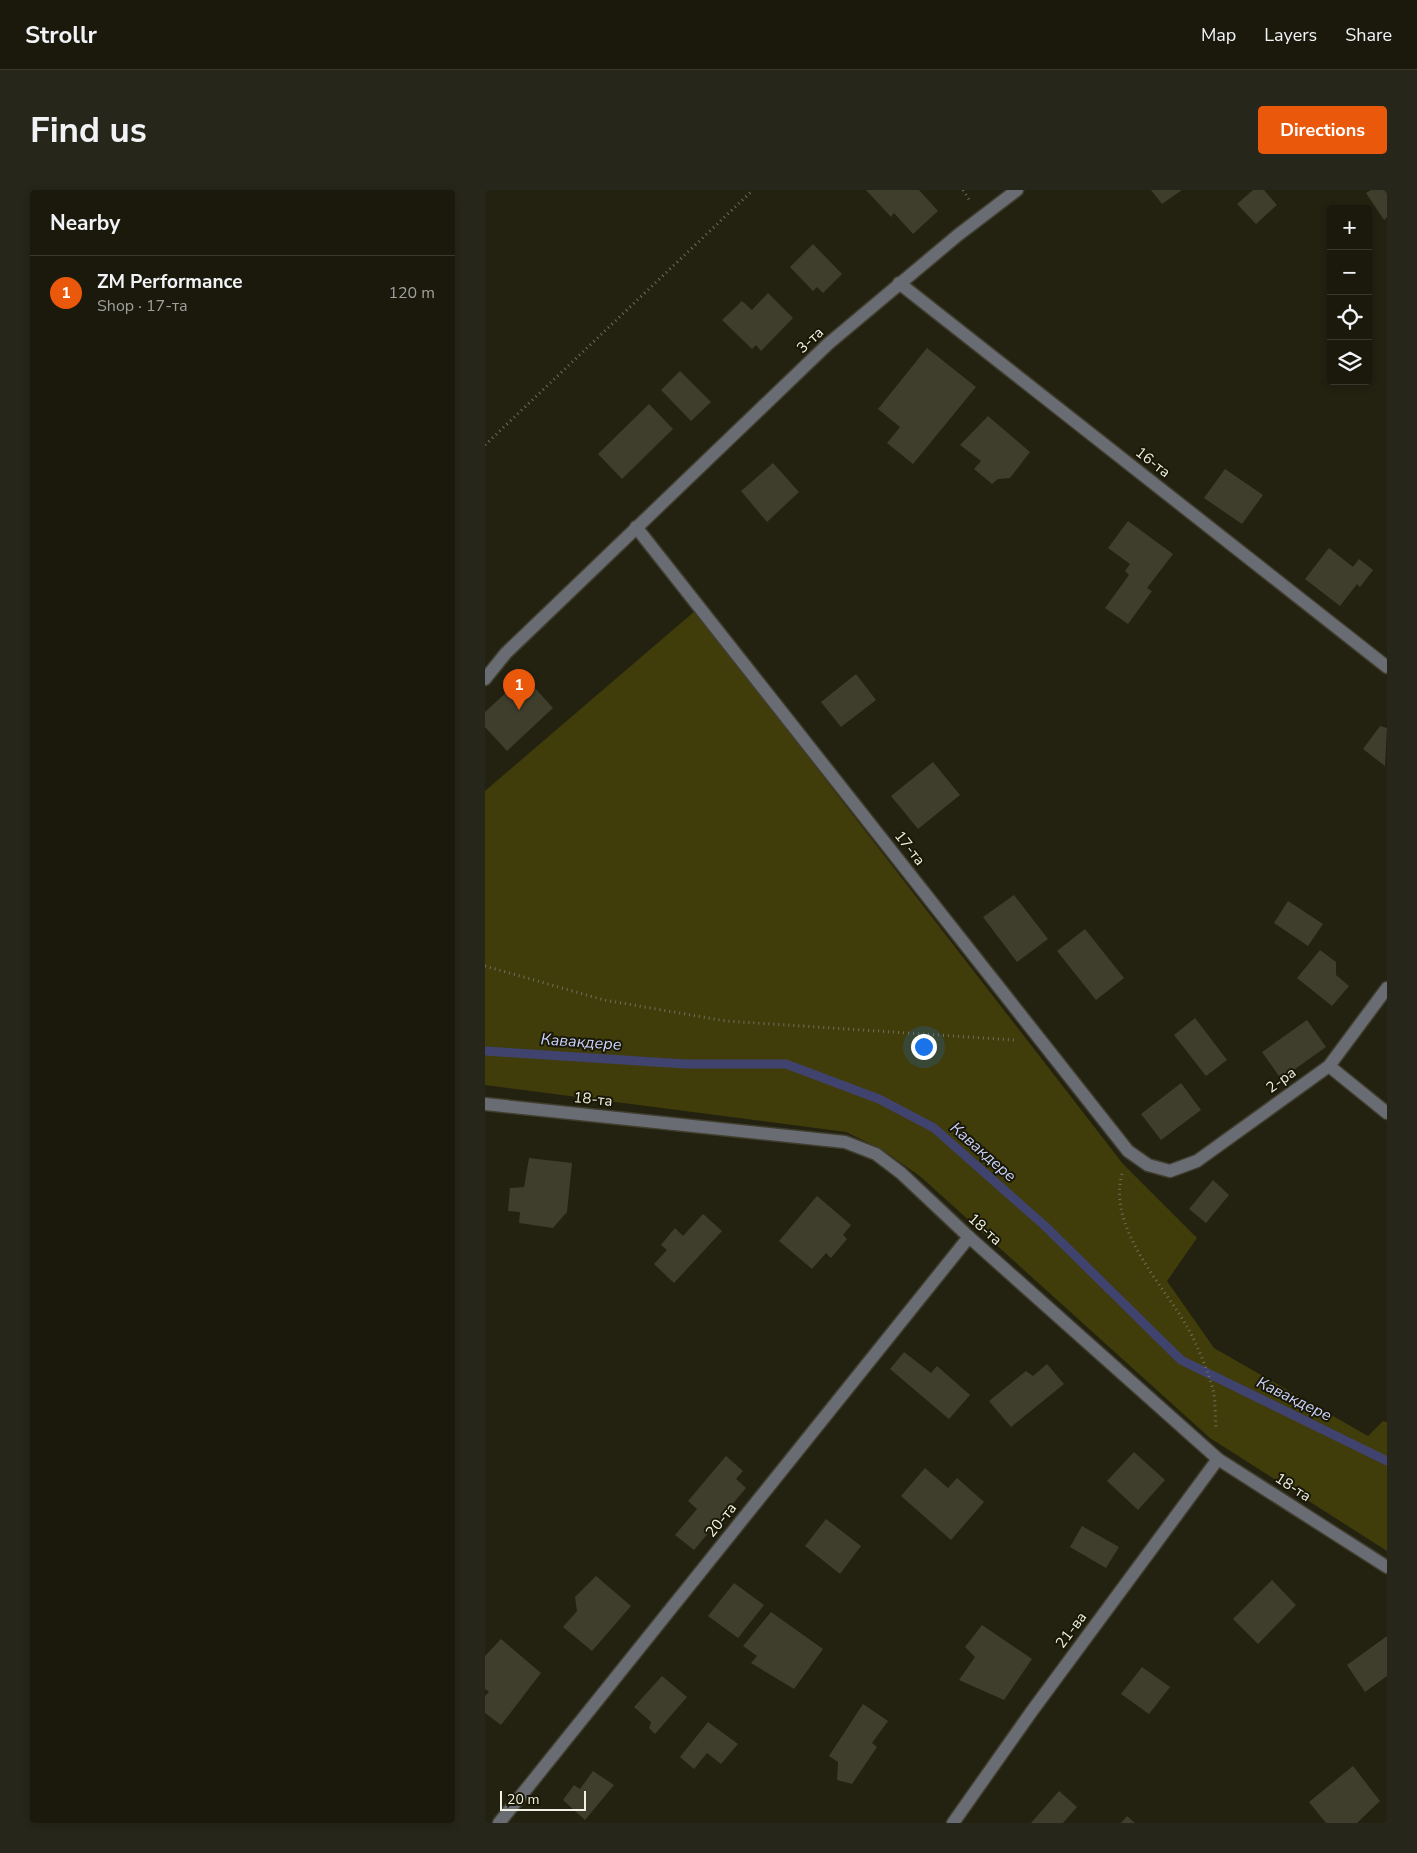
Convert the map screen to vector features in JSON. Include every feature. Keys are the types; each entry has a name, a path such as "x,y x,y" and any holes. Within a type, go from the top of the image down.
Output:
{"street":[{"name":"3-та","path":"485,679 506,653 829,344 980,216 1017,190"},
{"name":"16-та","path":"899,283 1387,667"},
{"name":"17-та","path":"637,527 1128,1151 1148,1165 1170,1171"},
{"name":"2-ра","path":"1170,1171 1197,1162 1329,1066 1387,988"},
{"path":"1329,1066 1387,1112"},
{"name":"18-та","path":"485,1104 845,1142 876,1154 895,1168 969,1237 1218,1459 1387,1567"},
{"name":"20-та","path":"499,1823 969,1237"},
{"name":"21-ва","path":"953,1823 1032,1711 1218,1459"}],"path":[{"path":"485,445 753,190"},
{"path":"485,966 604,1000 726,1021 1043,1042"},
{"path":"1128,1151 1118,1188 1124,1220 1151,1276 1189,1330 1203,1364 1213,1390 1218,1459"}],"shaded area":[{"path":"695,611 1123,1164 1197,1238 1167,1281 1214,1348 1368,1436 1383,1421 1387,1422 1387,1551 1210,1438 921,1177 883,1150 846,1132 485,1085 485,791"}],"building":[{"path":"866,190 919,190 938,211 913,234 894,213 891,217"},
{"path":"1151,190 1182,190 1162,204"},
{"path":"1253,190 1264,190 1277,205 1256,224 1237,204"},
{"path":"1371,190 1387,190 1387,217 1384,220 1366,193"},
{"path":"813,244 842,274 823,293 817,287 813,291 790,267"},
{"path":"768,293 793,318 761,351 756,345 752,349 722,320 742,301 752,310"},
{"path":"927,348 976,387 913,464 887,443 900,427 878,409"},
{"path":"680,371 711,402 691,421 661,390"},
{"path":"649,404 673,429 622,479 598,454"},
{"path":"988,416 1030,452 1010,478 998,479 992,484 974,469 981,461 960,445"},
{"path":"773,463 799,492 767,522 741,491"},
{"path":"1225,469 1263,495 1242,524 1204,498"},
{"path":"1128,521 1173,554 1147,588 1152,591 1128,624 1105,608 1129,575 1125,571 1130,564 1108,548"},
{"path":"1329,548 1353,567 1359,559 1373,570 1360,587 1357,584 1340,606 1305,579"},
{"path":"517,668 553,708 507,751 485,727 485,712 510,689 502,681"},
{"path":"856,674 876,700 841,727 821,702"},
{"path":"1380,726 1387,728 1385,766 1363,749"},
{"path":"933,762 960,795 918,829 891,796"},
{"path":"1014,895 1048,939 1017,962 983,917"},
{"path":"1288,901 1323,924 1308,946 1274,923"},
{"path":"1085,929 1124,978 1096,1000 1057,951"},
{"path":"1320,950 1336,962 1336,975 1349,986 1332,1006 1297,978"},
{"path":"1195,1018 1227,1060 1206,1076 1174,1035"},
{"path":"1307,1020 1326,1047 1281,1079 1262,1052"},
{"path":"1181,1083 1201,1110 1161,1140 1141,1114"},
{"path":"529,1158 572,1163 567,1212 553,1228 519,1223 520,1212 508,1211 510,1188 524,1187"},
{"path":"1213,1180 1229,1195 1206,1223 1189,1209"},
{"path":"817,1196 851,1225 843,1235 847,1239 831,1258 826,1253 812,1269 779,1241"},
{"path":"703,1214 722,1231 674,1283 654,1264 667,1250 661,1245 675,1228 683,1236"},
{"path":"904,1352 931,1373 937,1366 970,1395 949,1419 890,1369"},
{"path":"1047,1364 1064,1384 1011,1427 989,1401 1026,1371 1033,1376"},
{"path":"1134,1452 1165,1480 1138,1510 1107,1481"},
{"path":"726,1456 743,1471 736,1479 746,1488 694,1550 675,1535 697,1509 688,1501"},
{"path":"925,1468 948,1488 957,1478 984,1502 951,1540 901,1496"},
{"path":"826,1519 861,1546 840,1574 805,1546"},
{"path":"1082,1526 1119,1547 1106,1568 1070,1547"},
{"path":"596,1576 631,1606 592,1651 563,1627 577,1611 575,1597"},
{"path":"1272,1580 1296,1605 1258,1644 1233,1619"},
{"path":"734,1583 764,1605 738,1638 708,1616"},
{"path":"771,1612 823,1649 794,1689 751,1663 757,1656 743,1646"},
{"path":"982,1625 1032,1659 1004,1700 959,1680 975,1657 965,1647"},
{"path":"1387,1636 1387,1676 1365,1692 1347,1665"},
{"path":"501,1639 541,1673 501,1725 485,1713 485,1696 489,1692 485,1689 485,1656"},
{"path":"1142,1667 1170,1687 1149,1714 1121,1694"},
{"path":"662,1676 687,1697 655,1734 649,1728 651,1722 634,1707"},
{"path":"863,1704 888,1721 872,1743 877,1747 852,1784 837,1780 838,1762 829,1756"},
{"path":"708,1722 738,1744 721,1764 707,1753 694,1769 680,1757"},
{"path":"1353,1766 1380,1801 1357,1823 1326,1823 1309,1802"},
{"path":"593,1771 614,1785 585,1820 563,1800 574,1785 580,1789"},
{"path":"1059,1791 1077,1807 1063,1823 1031,1823"},
{"path":"1127,1816 1135,1823 1121,1823"}],"waterway":[{"name":"Кавакдере","path":"485,1051 685,1064 786,1064 879,1099 934,1128 1045,1226 1181,1360 1387,1461"}],"place":[{"name":"ZM Performance","path":"519,710"}]}
